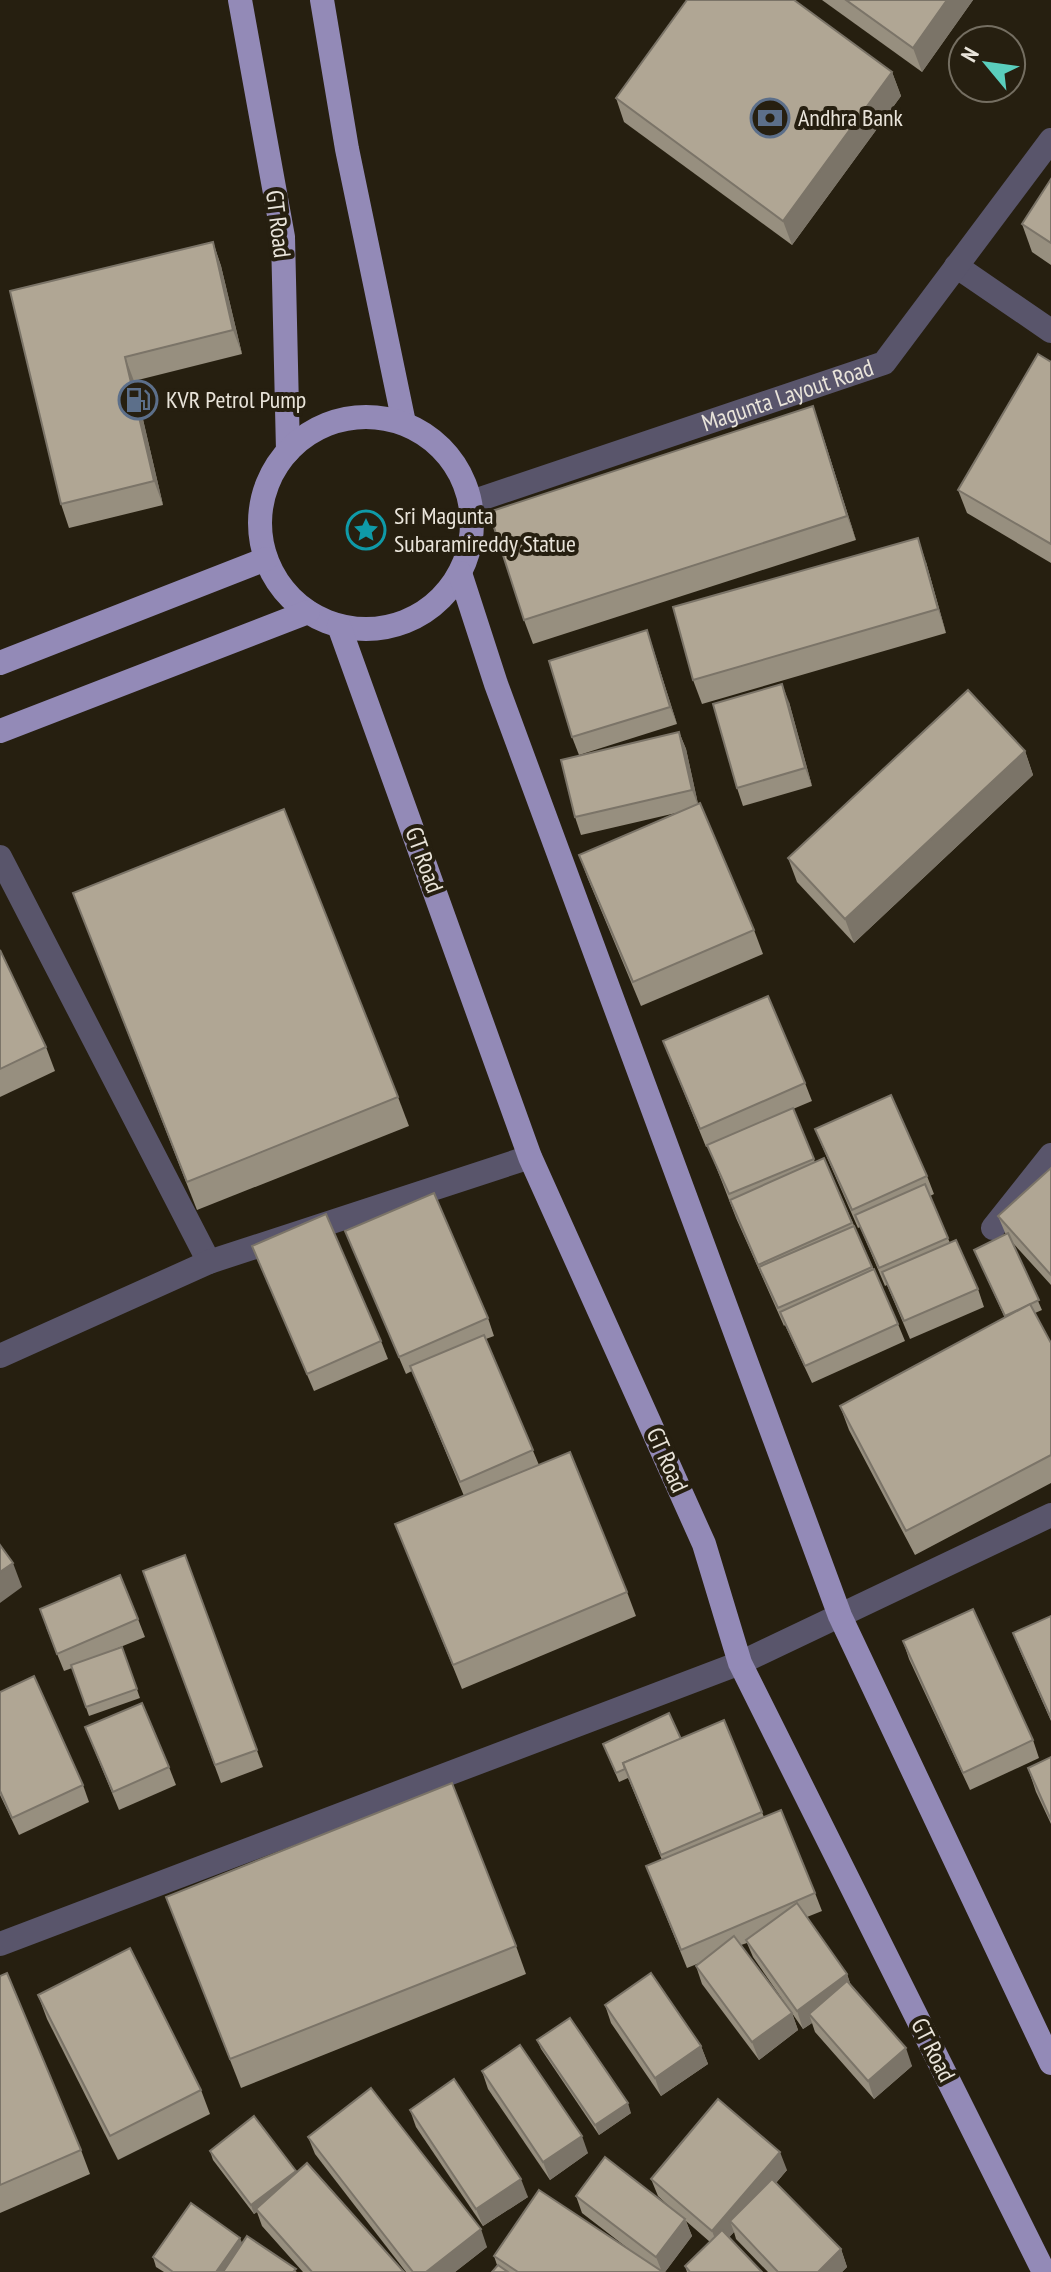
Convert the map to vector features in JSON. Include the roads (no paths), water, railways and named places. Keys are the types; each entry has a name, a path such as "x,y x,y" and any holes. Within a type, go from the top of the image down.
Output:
{"main road":[{"name":"GT Road","path":"240,0 283,237 288,451"},
{"path":"322,0 347,149 404,423"},
{"path":"374,416 404,423 435,441 459,469 471,502 471,539 460,573 438,601 409,620 374,629 339,626 308,612 282,589 266,559 260,531 262,502 272,474 288,451 313,431 342,419 374,416"},
{"path":"0,663 266,559"},
{"path":"460,573 496,684 840,1616 1051,2063"},
{"path":"0,731 308,612"},
{"name":"GT Road","path":"339,626 530,1157 704,1544 740,1663 1044,2272"}],"street":[{"name":"Magunta Layout Road","path":"471,502 884,363 1051,140"},
{"path":"956,266 1051,331"},
{"path":"0,857 209,1262"},
{"path":"993,1228 1051,1155"},
{"path":"0,1356 209,1262 530,1157"},
{"path":"0,1944 740,1663 1051,1515"}],"place":[{"name":"Andhra Bank","path":"770,118"},
{"name":"KVR Petrol Pump","path":"138,400"},
{"name":"Sri Magunta Subaramireddy Statue","path":"366,530"}]}
